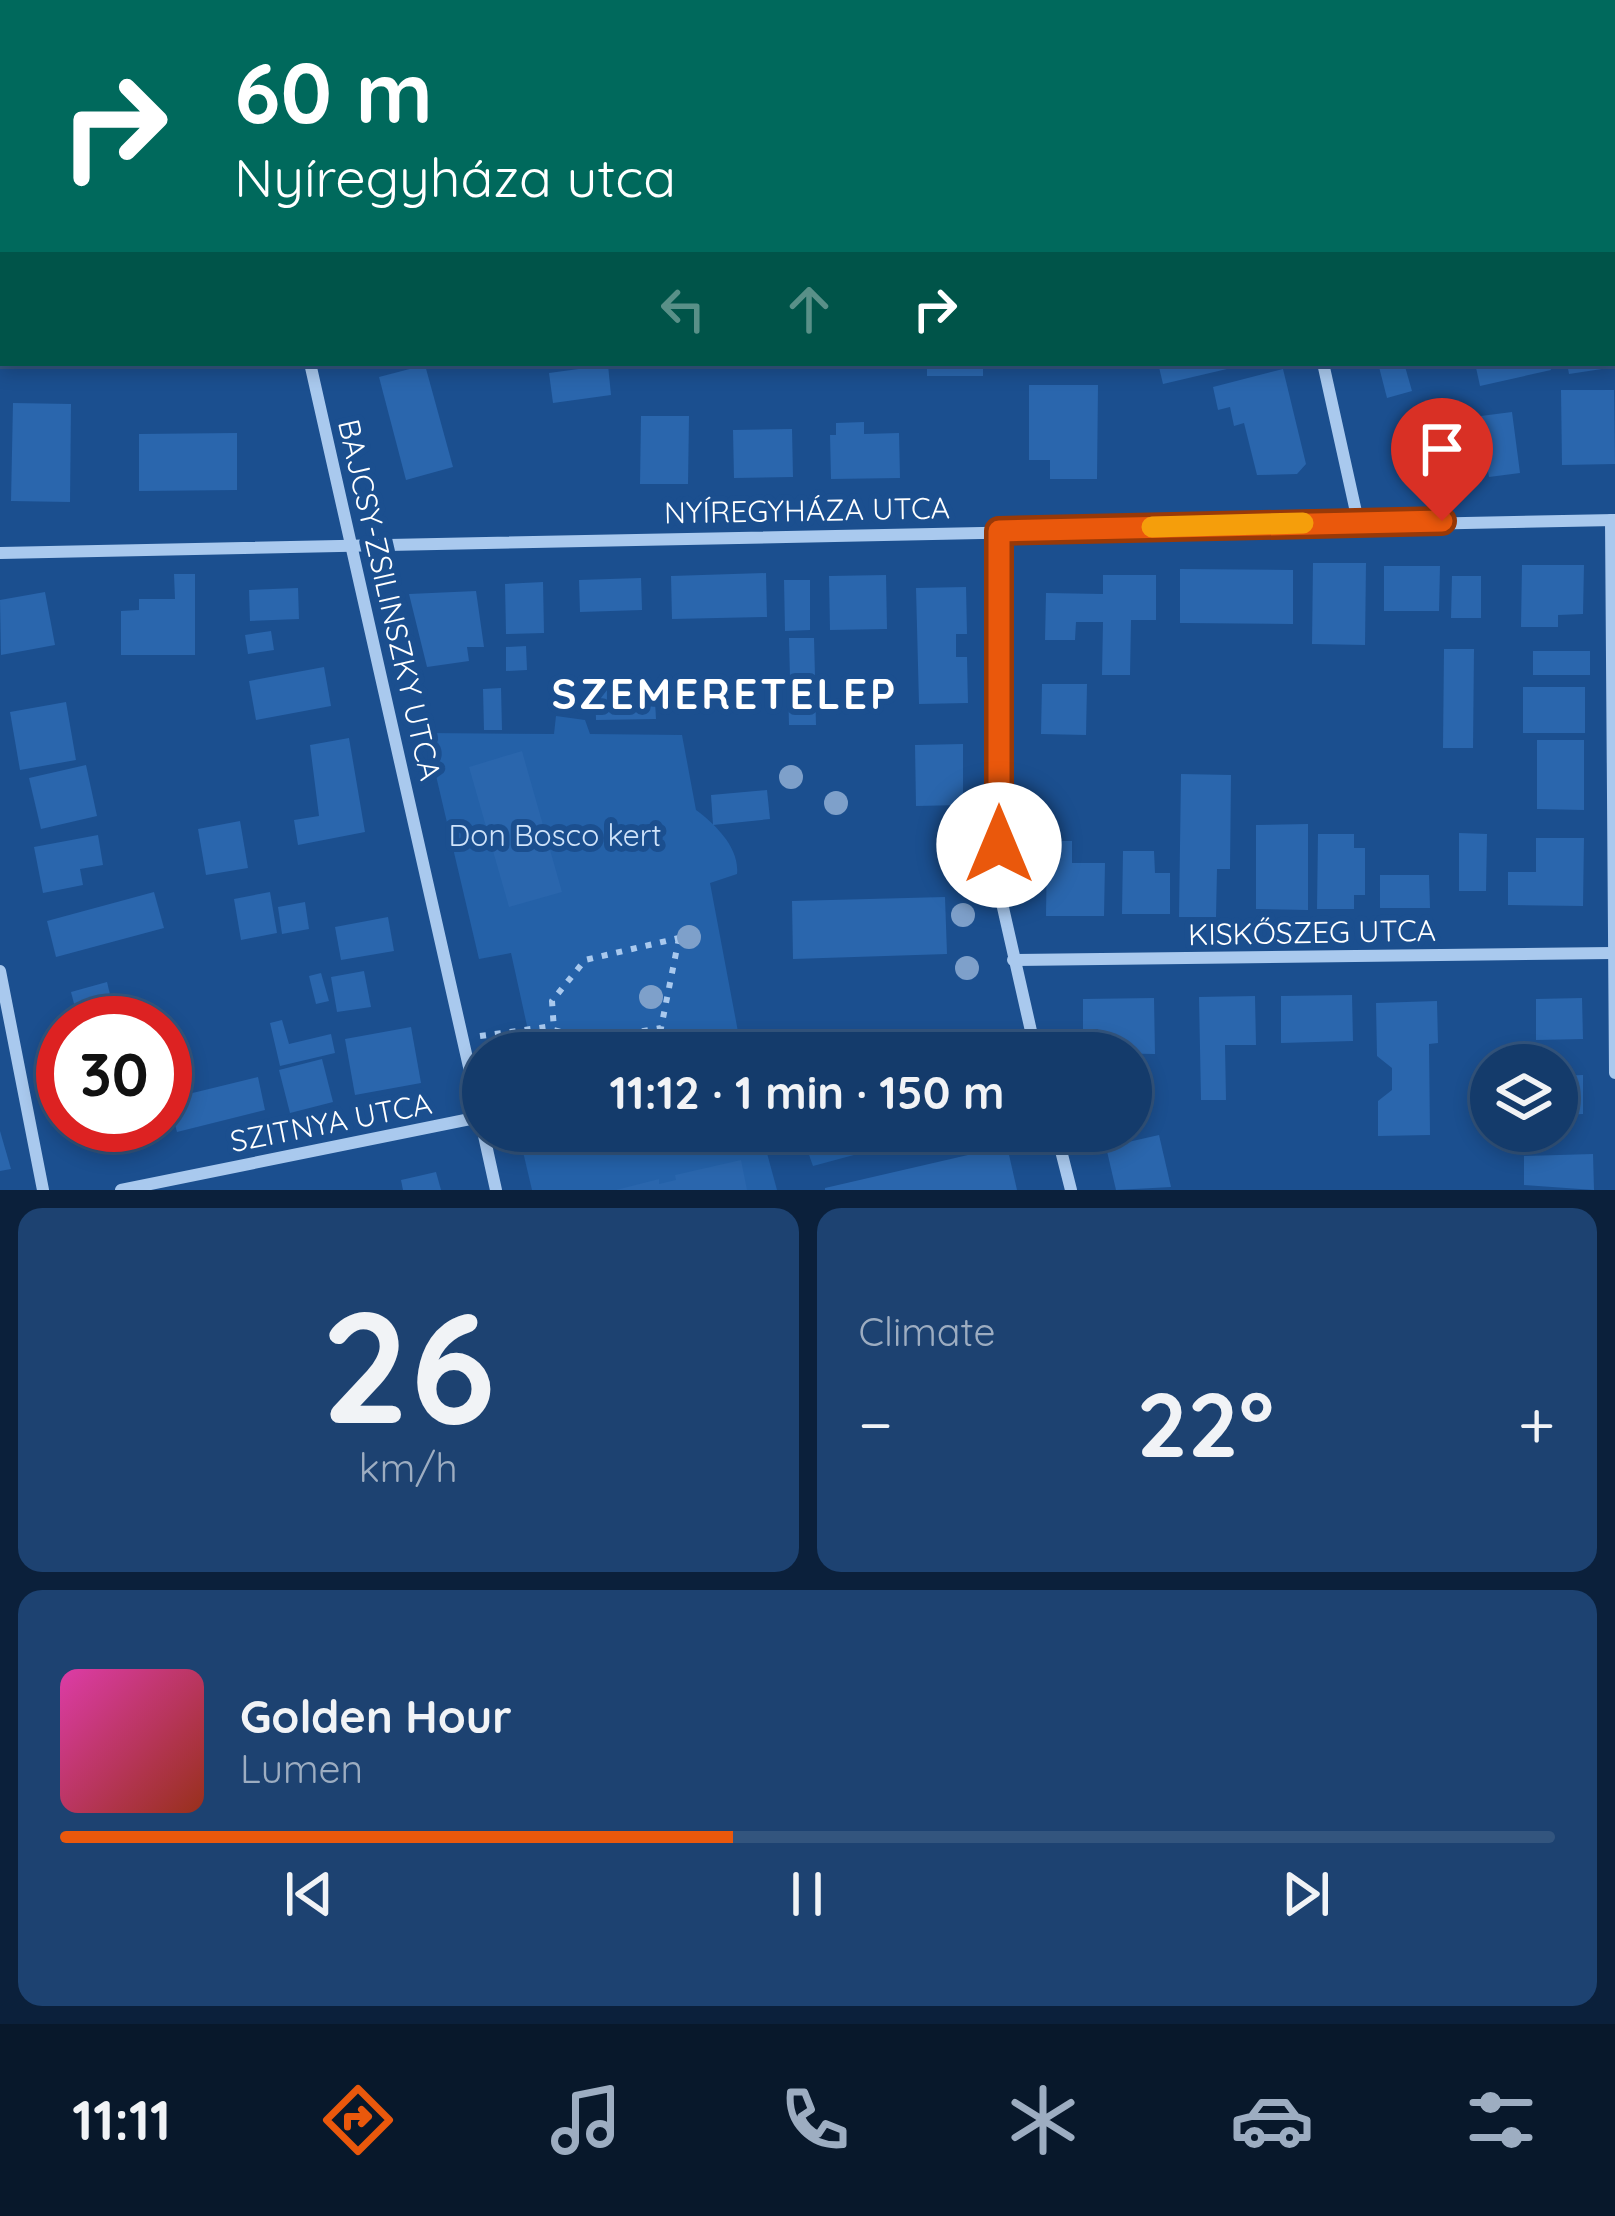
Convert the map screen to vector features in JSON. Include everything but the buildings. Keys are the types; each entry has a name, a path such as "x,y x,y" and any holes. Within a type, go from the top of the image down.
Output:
{"street":[{"name":"BAJCSY-ZSILINSZKY UTCA","path":"311,366 462,1036"},
{"path":"1324,366 1358,521"},
{"name":"NYÍREGYHÁZA UTCA","path":"0,553 1358,521 1613,520"},
{"path":"1613,520 1615,1072"},
{"path":"999,531 999,890 1031,1032"},
{"name":"KISKŐSZEG UTCA","path":"1013,960 1612,953"},
{"path":"0,971 43,1190"},
{"name":"SZITNYA UTCA","path":"121,1190 462,1130"},
{"name":"BAJCSY-ZSILINSZKY UTCA","path":"488,1152 496,1190"},
{"path":"1061,1152 1071,1190"}],"path":[{"path":"514,1032 553,1026 590,1040 661,1028 679,938 585,960 552,1001 553,1026"}],"green space":[{"name":"Don Bosco kert","path":"556,716 585,720 590,734 682,735 696,810 725,838 737,864 737,874 710,883 738,1032 528,1032 511,953 479,959 426,733 554,734"},
{"path":"523,1152 767,1152 777,1190 532,1190"},
{"path":"808,1152 865,1152 813,1166"}],"slow traffic":[{"path":"1152,527 1303,523"}],"district":[{"name":"SZEMERETELEP","path":"725,694"}],"route":[{"path":"999,845 999,531 1442,521"}]}
